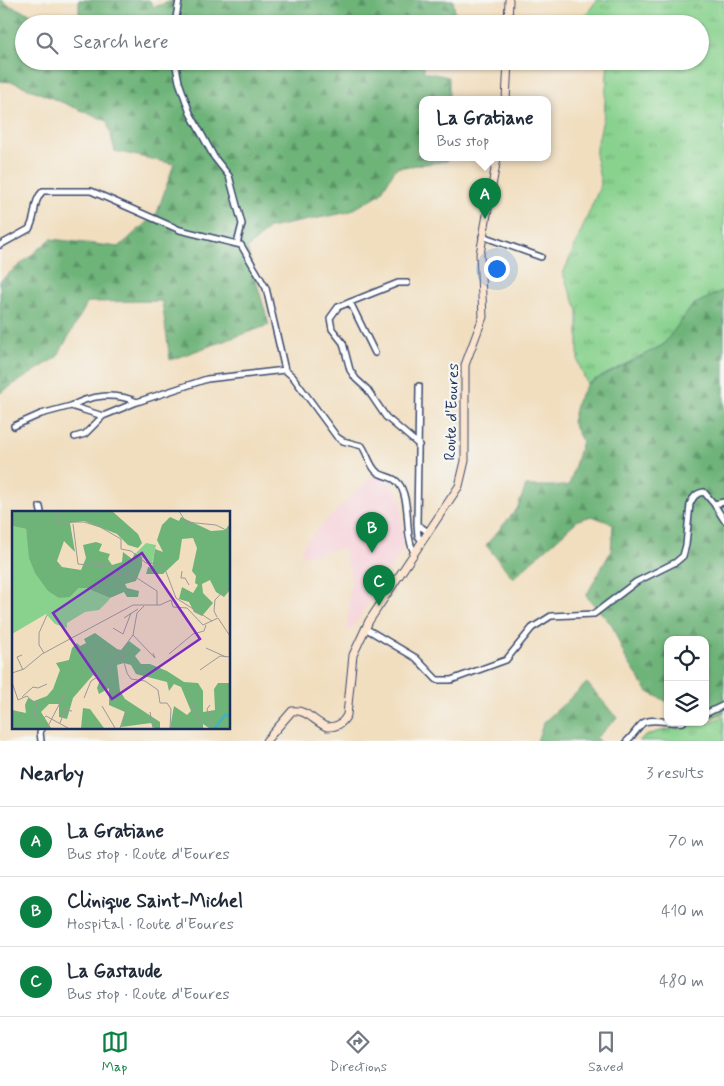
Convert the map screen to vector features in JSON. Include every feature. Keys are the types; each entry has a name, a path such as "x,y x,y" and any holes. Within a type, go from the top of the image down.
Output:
{"street":[{"path":"176,15 179,0"},
{"path":"508,15 509,0"},
{"path":"177,70 190,113 214,157 229,176 242,224 237,244"},
{"path":"506,96 508,70"},
{"name":"Route d'Eoures","path":"266,741 292,711 299,710 327,728 340,725 344,721 347,715 353,654 365,628 452,498 463,474 465,461 465,365 482,317 480,254 496,161"},
{"path":"0,245 29,229 35,215 36,199 43,191 76,190 92,192 180,230 237,244 244,248 251,266 266,288 285,370 293,377 337,437 362,446 377,472 396,480 402,490 407,510 408,541 414,553"},
{"path":"482,236 541,257"},
{"path":"407,283 398,283 338,307 330,318 332,329 343,342 350,370 386,417 419,445"},
{"path":"350,302 375,353"},
{"path":"75,437 85,434 92,429 103,416 137,402 207,379 285,370"},
{"path":"420,386 417,524 418,536 422,541"},
{"path":"14,426 41,414 71,406 85,398 97,396 128,398 137,402"},
{"path":"71,406 103,416"},
{"path":"365,628 416,658 437,680 451,680 506,660 532,628 551,616 594,614 604,608 628,587 676,562 684,553 690,504 698,493 704,492 724,520"},
{"path":"714,504 724,502"},
{"path":"417,524 428,532"},
{"path":"709,712 724,705"},
{"path":"627,741 647,721 654,720 664,723"},
{"path":"41,741 40,732 43,728"}],"shaded area":[{"path":"373,475 391,484 401,498 403,549 351,630 347,631 350,586 352,582 343,548 304,556 301,549 314,533"}],"green space":[{"path":"0,0 33,15 15,15 15,70 424,70 424,72 449,77 449,96 419,96 419,161 447,161 396,168 380,194 349,212 269,228 247,249 269,325 170,360 162,301 88,302 57,357 0,393 0,281 51,239 119,247 157,213 174,164 115,151 107,121 13,82 0,81"},
{"path":"79,0 149,0 154,7 175,0 453,0 455,15 79,15"},
{"path":"597,0 724,0 724,290 693,305 663,345 587,384 578,362 578,311 563,274 601,184 595,154 604,115 607,70 709,70 709,15 586,15"},
{"path":"724,290 724,713 709,719 709,636 664,636 664,700 648,692 625,657 612,625 586,596 611,551 613,524 592,516 578,520 513,578 486,545 517,509 526,486 569,486 582,441 572,422 577,401 587,384 663,345 693,305"},
{"path":"587,683 617,718 596,738 600,741 537,741 544,722"},
{"path":"724,716 724,741 638,741 668,729 686,726 709,726 709,721"}],"place":[{"name":"La Gratiane","path":"485,219"},
{"name":"Clinique Saint-Michel","path":"372,553"},
{"name":"La Gastaude","path":"379,606"}]}
